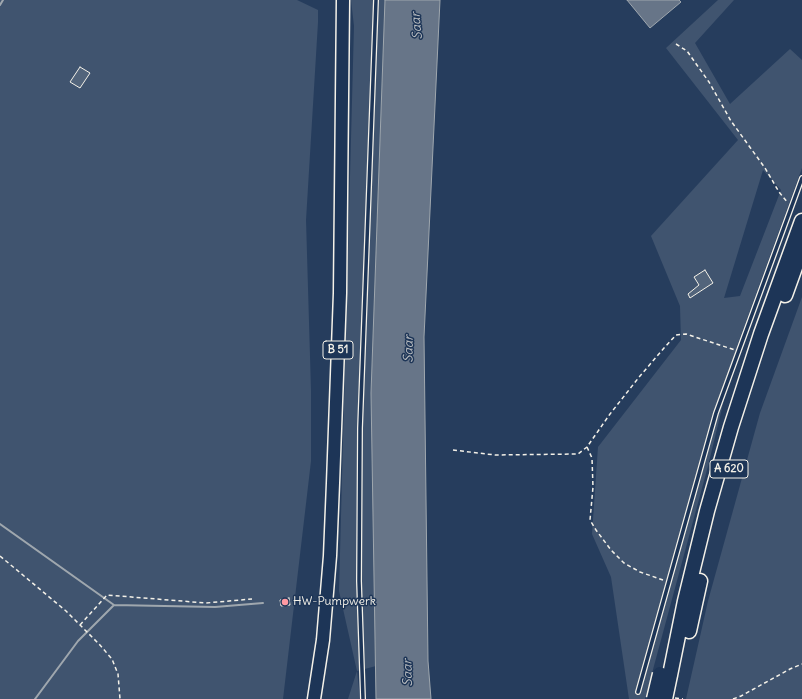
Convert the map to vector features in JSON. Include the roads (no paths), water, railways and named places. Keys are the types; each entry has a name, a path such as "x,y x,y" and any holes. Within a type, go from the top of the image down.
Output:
{"highway":[{"name":"A 620","path":"665,699 685,601 735,414 761,334 802,221"},
{"name":"A 620","path":"675,699 670,675 699,584 732,458 769,337 802,248"},
{"path":"654,699 670,675"}],"main road":[{"name":"B 51","path":"314,699 323,640 330,556 340,293 343,0"}],"lane":[{"path":"363,699 359,581 360,428 376,0"},
{"path":"638,692 716,413 802,178"}],"water":[{"name":"Saar","path":"385,0 440,0 424,337 428,661 431,699 376,699 371,393"},
{"path":"627,0 679,0 681,2 650,28"}],"waterway":[{"path":"0,5 3,0"},
{"path":"0,524 114,605"},
{"path":"35,699 78,641 114,605 215,607 263,603"}],"place":[{"name":"HW-Pumpwerk","path":"285,602"}]}
